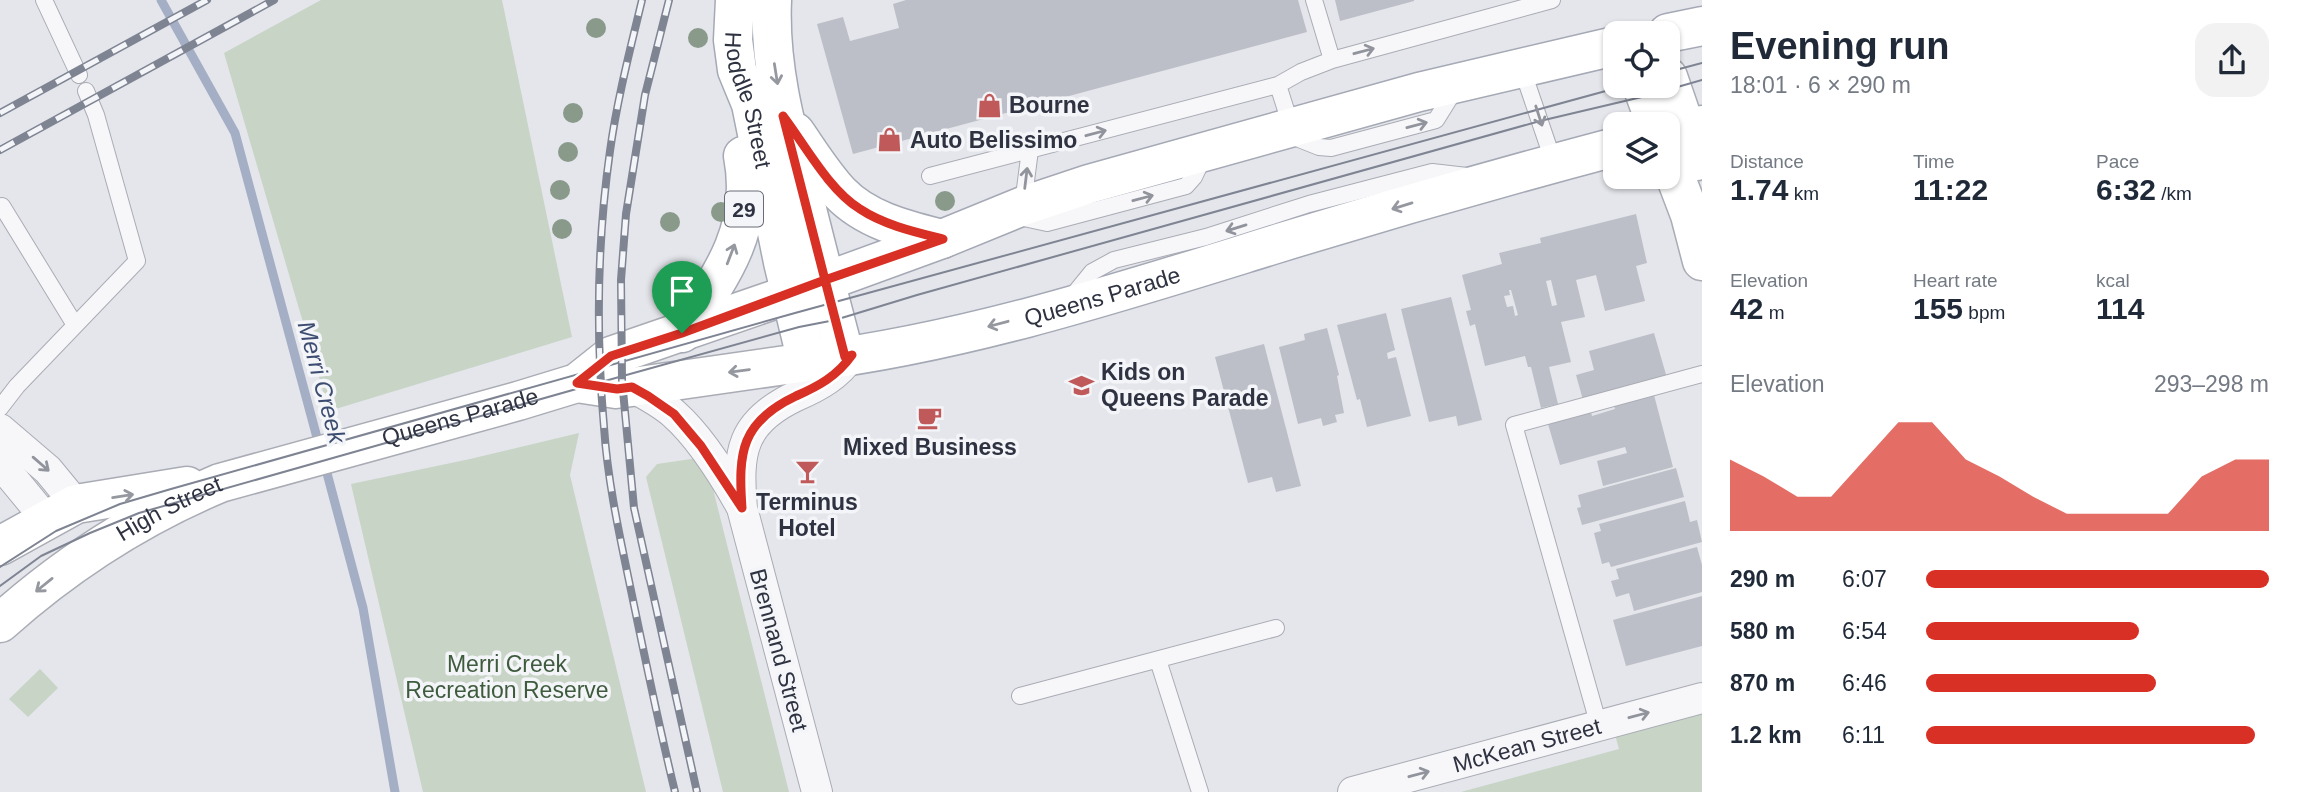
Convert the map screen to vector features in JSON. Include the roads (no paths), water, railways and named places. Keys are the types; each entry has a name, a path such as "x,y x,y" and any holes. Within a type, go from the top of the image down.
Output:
{"main road":[{"name":"Hoddle Street","path":"735,0 733,40 737,70 751,104 807,362"},
{"name":"Hoddle Street","path":"772,0 771,32 783,116 825,280 849,356"},
{"path":"1680,31 1702,26"},
{"name":"Queens Parade","path":"220,483 577,383 611,356 791,294 1088,184 1419,92 1603,49"},
{"name":"29","path":"682,333 725,268 742,220 746,170 733,104 737,70"},
{"path":"783,116 837,190 860,209 907,230 943,239"},
{"path":"1680,140 1702,174"},
{"name":"Queens Parade","path":"577,383 617,389 849,356 936,340 1231,260 1271,231 1491,180 1603,150"},
{"path":"1680,157 1690,215 1702,261"},
{"name":"High Street","path":"0,546 61,512 175,495 220,483"},
{"name":"High Street","path":"0,622 61,571 137,524 175,495"},
{"path":"61,512 90,533 90,552"}],"street":[{"name":"Brennand Street","path":"817,792 742,508 740,464 747,438 754,426 772,408 834,376 849,356"},
{"name":"Brennand Street","path":"632,387 658,402 687,428 742,508"},
{"path":"0,429 48,470 61,512"},
{"path":"0,463 61,512"},
{"name":"McKean Street","path":"1353,792 1702,698"}],"lane":[{"path":"44,0 79,75"},
{"path":"1314,0 1332,60"},
{"path":"930,176 1278,85 1301,72 1332,60 1552,0"},
{"path":"1522,69 1554,163"},
{"path":"1278,85 1284,129"},
{"path":"0,408 17,386 137,261 96,115 86,91"},
{"path":"1014,210 1030,150"},
{"path":"2,206 75,325"},
{"path":"1599,726 1514,425 1702,374"},
{"path":"1020,696 1276,628"},
{"path":"1158,660 1200,792"}],"waterway":[{"name":"Merri Creek","path":"161,0 235,133 319,445"},
{"name":"Merri Creek","path":"324,462 363,608 395,792"}],"tram line":[{"path":"1680,69 1702,63"},
{"path":"0,586 41,556 139,513 1540,121 1702,80"},
{"path":"0,567 56,531 120,504 795,313 1603,92"}],"railway":[{"path":"0,113 207,0"},
{"path":"0,150 274,0"},
{"path":"642,0 616,113 602,220 599,289 601,393 606,449 620,539 675,792"},
{"path":"669,0 645,95 626,214 621,280 622,380 634,508 697,792"}],"place":[{"name":"Bourne","path":"989,105"},
{"name":"Auto Belissimo","path":"890,140"},
{"name":"Kids on Queens Parade","path":"1081,385"},
{"name":"Mixed Business","path":"930,417"},
{"name":"Terminus Hotel","path":"807,472"}],"park label":[{"name":"Merri Creek Recreation Reserve","path":"507,677"}]}
